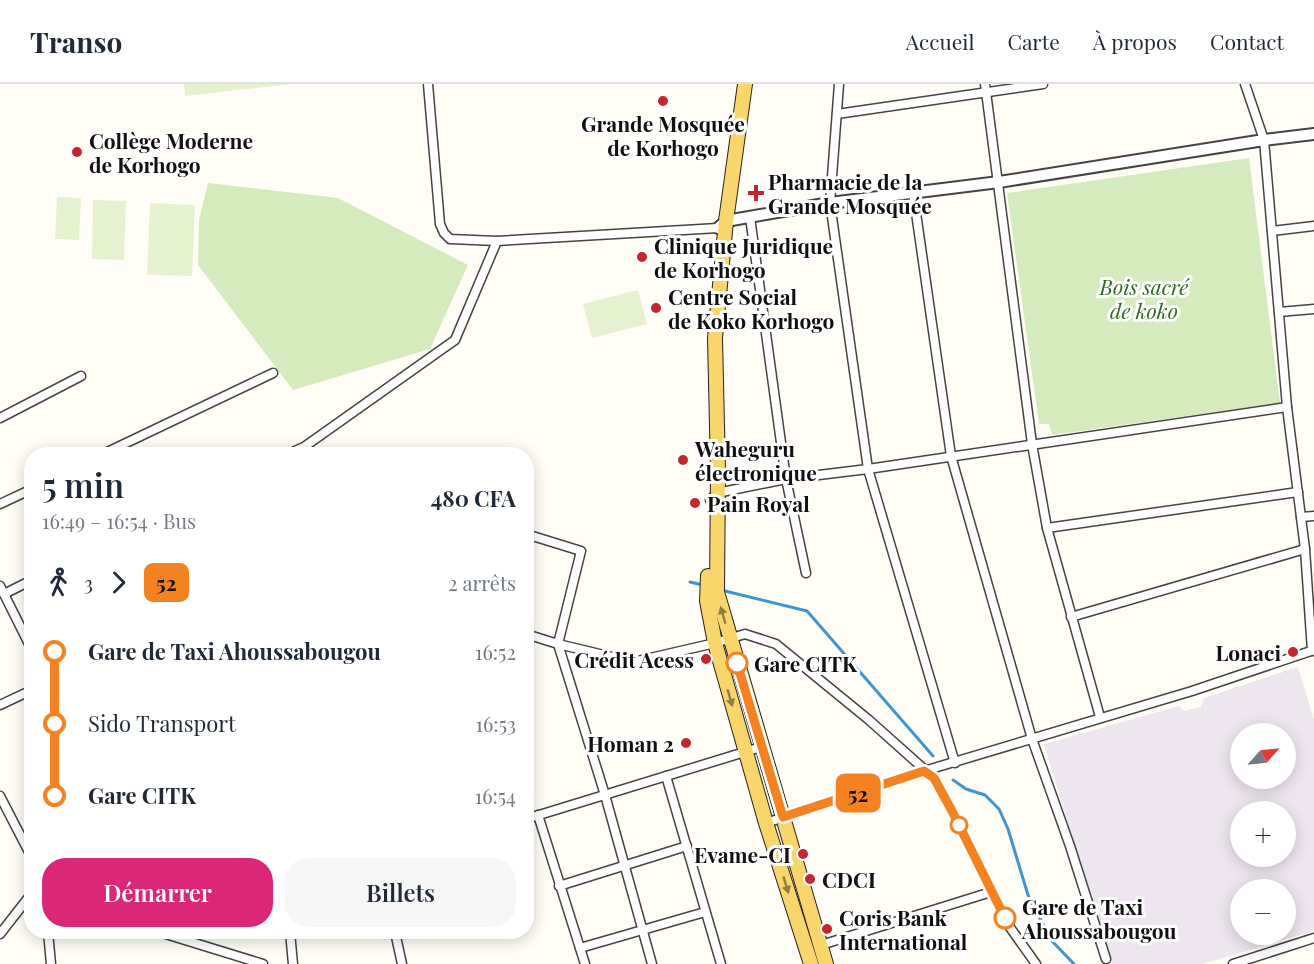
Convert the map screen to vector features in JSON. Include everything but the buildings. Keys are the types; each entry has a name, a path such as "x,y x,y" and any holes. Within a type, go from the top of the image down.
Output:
{"main road":[{"path":"736,84 722,224 715,338 712,583 707,601 715,643 766,823 811,964"},
{"path":"722,224 745,84"},
{"path":"712,583 717,592 826,964"}],"street":[{"path":"428,84 440,224 450,239 497,241 722,224 830,203 999,182 1314,134"},
{"path":"840,84 830,203 868,469 955,763"},
{"path":"837,114 986,88 1043,84"},
{"path":"766,823 924,771 1192,691 1313,650 1305,549 1287,406 1264,140 1245,84"},
{"path":"986,88 1032,444 1047,528 1100,717"},
{"path":"913,192 951,456 1032,739 1070,846 1106,959"},
{"path":"750,217 786,479 806,573"},
{"path":"1272,231 1314,226"},
{"path":"309,447 455,340 497,241"},
{"path":"1279,312 1314,309"},
{"path":"118,447 273,373"},
{"path":"0,418 81,376"},
{"path":"713,496 786,479 868,469 1287,406"},
{"path":"1047,528 1298,492"},
{"path":"0,504 24,493"},
{"path":"1301,517 1314,516"},
{"path":"534,536 581,551 558,644 652,964"},
{"path":"1071,617 1305,549"},
{"path":"24,583 2,590 24,634"},
{"path":"534,636 633,662 745,634 776,644 934,778 1009,926 1035,964"},
{"path":"0,705 24,694"},
{"path":"534,816 761,747"},
{"path":"666,776 721,964"},
{"path":"0,796 24,842"},
{"path":"538,815 585,964"},
{"path":"559,886 623,864 687,846"},
{"path":"806,948 820,946 991,892"},
{"path":"0,934 24,903"},
{"path":"580,948 705,912"},
{"path":"1233,964 1314,938"},
{"path":"49,939 51,964"},
{"path":"183,939 263,964"},
{"path":"195,939 196,943"},
{"path":"291,939 293,964"},
{"path":"397,939 402,964"}],"shaded area":[{"path":"1298,667 1314,720 1314,931 1296,936 1296,879 1230,879 1230,945 1267,945 1203,964 1110,964 1044,744 1179,706 1184,711 1201,707 1204,698"}],"green space":[{"path":"184,84 291,84 185,96"},
{"name":"Bois sacré de koko","path":"1249,158 1280,403 1052,435 1049,424 1039,424 1007,193"},
{"path":"208,183 338,198 468,265 430,349 293,390 198,265 199,220"},
{"path":"57,197 81,198 79,240 55,239"},
{"path":"93,200 126,201 124,260 92,259"},
{"path":"150,203 195,205 192,276 147,275"},
{"path":"638,290 647,324 592,338 583,304"}],"waterway":[{"path":"690,582 703,585"},
{"path":"721,590 807,611 933,756"},
{"path":"953,780 966,789 985,795 999,809 1008,829 1028,895 1051,940 1074,964"}],"bus line":[{"name":"52","path":"737,663 783,817 924,771 934,778 1005,918"}],"place":[{"name":"Grande Mosquée de Korhogo","path":"663,101"},
{"name":"Collège Moderne de Korhogo","path":"77,152"},
{"name":"Pharmacie de la Grande Mosquée","path":"756,193"},
{"name":"Clinique Juridique de Korhogo","path":"642,257"},
{"name":"Centre Social de Koko Korhogo","path":"656,308"},
{"name":"Waheguru électronique","path":"683,460"},
{"name":"Pain Royal","path":"695,503"},
{"name":"Lonaci","path":"1293,652"},
{"name":"Crédit Acess","path":"706,659"},
{"name":"Gare CITK","path":"737,663"},
{"name":"Homan 2","path":"686,743"},
{"name":"Evame-CI","path":"803,854"},
{"name":"CDCI","path":"810,879"},
{"name":"Gare de Taxi Ahoussabougou","path":"1005,918"},
{"name":"Coris Bank International","path":"827,929"}]}
